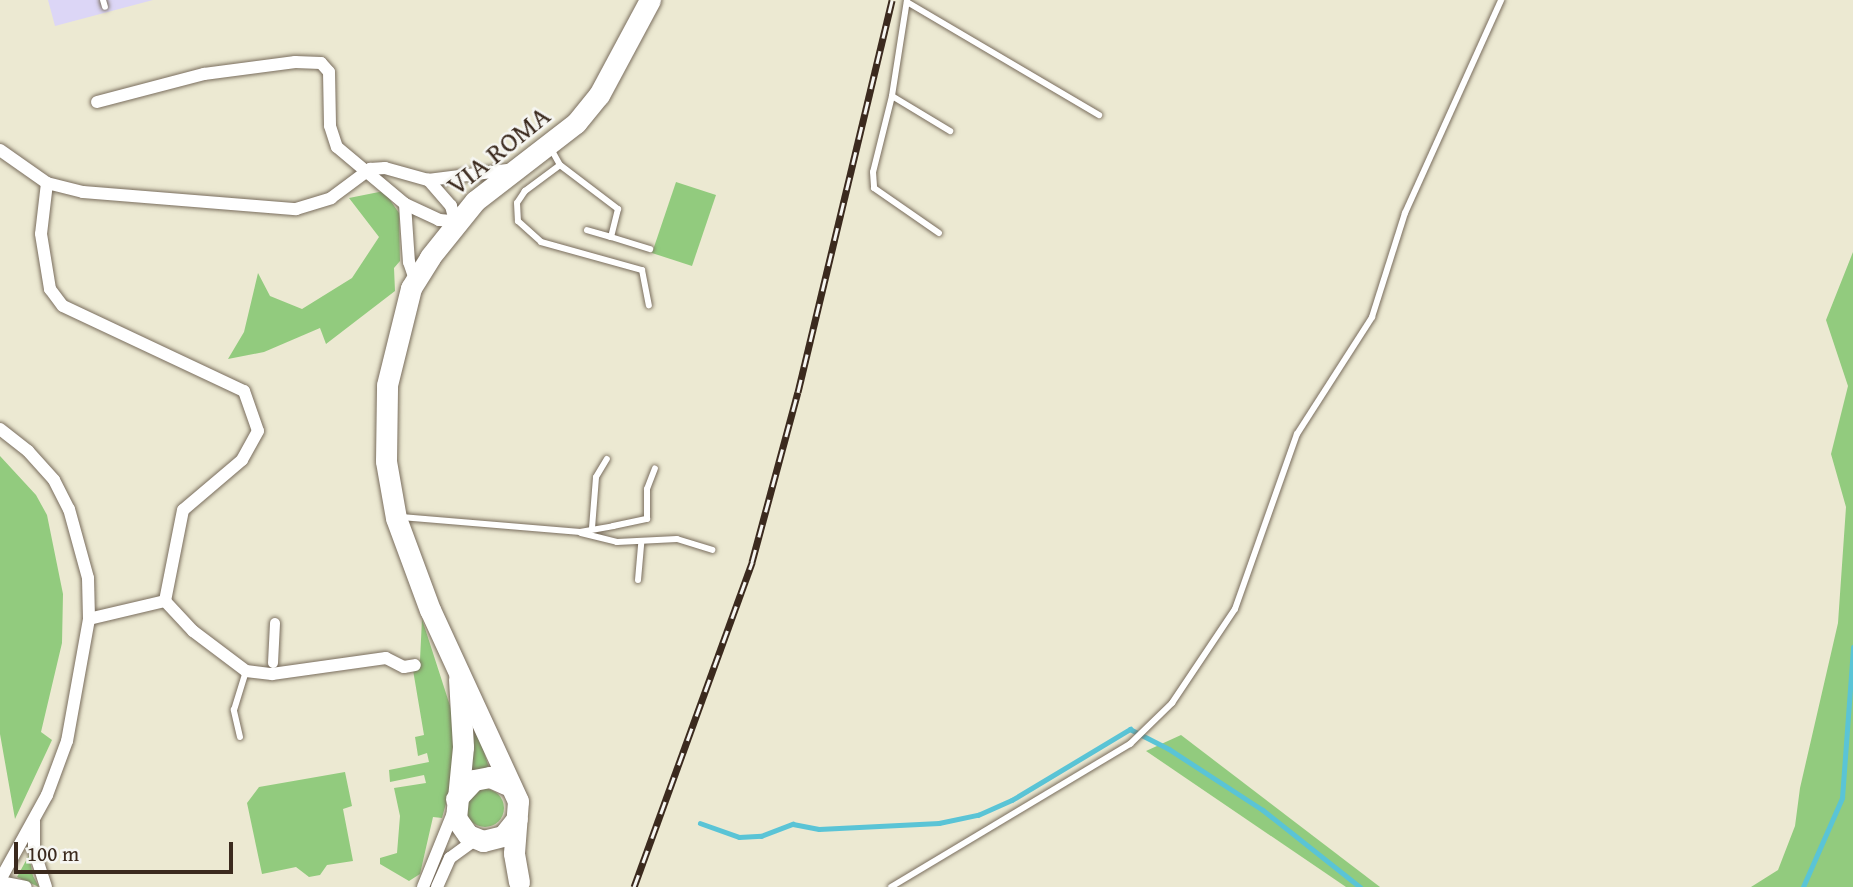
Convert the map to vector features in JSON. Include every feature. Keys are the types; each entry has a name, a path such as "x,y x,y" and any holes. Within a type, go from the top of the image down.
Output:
{"main road":[{"name":"VIA ROMA","path":"519,885 514,853 518,802 506,784 477,705 458,673 396,519 386,461 387,385 415,279 455,221 514,168 549,146 599,95 650,0"},
{"name":"VIA ROMA","path":"458,673 463,747 456,803 460,827 484,840 519,885"},
{"path":"456,803 474,780 490,778 506,784"},
{"path":"484,840 503,836 517,819"}],"street":[{"path":"97,102 204,74 295,62 321,63 329,72 330,126 337,147 405,204 439,220 455,221 451,206 428,180"},
{"path":"0,150 47,183 83,192 296,209 331,198 365,171 385,168 428,180 465,179 514,168"},
{"path":"47,183 40,234 50,289 63,306 244,391 252,403 258,431 252,446 183,510 165,601"},
{"path":"405,204 409,262 415,279"},
{"path":"0,429 29,451 54,480 69,509 88,578 89,619 67,741 35,817 1,883 26,887"},
{"path":"89,619 165,601"},
{"path":"165,601 193,631 246,671 272,674 386,659 404,667 415,665"},
{"path":"273,663 275,624"},
{"path":"423,887 456,803"},
{"path":"35,817 34,850 46,887"},
{"path":"437,887 450,858 484,840"}],"lane":[{"path":"891,887 1130,744 1151,726 1171,703 1235,609 1297,434 1372,317 1405,213 1501,0"},
{"path":"939,233 874,188 873,172 892,96 907,1 1099,115"},
{"path":"892,96 950,131"},
{"path":"549,146 560,165 618,209 611,237"},
{"path":"560,165 525,191 517,203 518,221 541,242 642,270 649,305"},
{"path":"587,230 650,249"},
{"path":"592,528 596,477 607,459"},
{"path":"579,532 647,519 647,489 654,468"},
{"path":"396,519 579,532 617,542 641,543 677,539 712,550"},
{"path":"638,580 641,543"},
{"path":"240,737 234,710 246,671"}],"shaded area":[{"path":"48,0 153,0 55,26"}],"green space":[{"path":"676,182 716,195 692,266 652,253"},
{"path":"384,191 399,213 400,261 394,268 395,291 326,344 320,328 264,352 228,359 244,332 258,273 270,296 302,309 352,278 379,237 349,198"},
{"path":"1853,252 1853,887 1751,887 1778,870 1795,826 1800,788 1838,623 1846,507 1831,454 1848,386 1826,320"},
{"path":"0,456 36,495 47,515 63,594 62,643 41,732 52,740 15,819 0,734"},
{"path":"422,619 453,715 454,774 442,818 433,817 420,874 409,881 380,864 380,858 397,853 400,816 394,788 426,783 424,775 390,782 389,770 429,762 427,753 418,756 415,737 424,735 413,670 420,660"},
{"path":"470,706 489,768 468,773"},
{"path":"1181,735 1380,887 1346,887 1146,751"},
{"path":"345,772 352,806 343,809 353,861 327,865 320,875 309,877 296,867 262,874 247,803 259,787"},
{"path":"485,789 498,795 504,808 498,821 485,827 472,821 466,808 472,795"},
{"path":"29,855 33,876 39,887 17,877"}],"waterway":[{"path":"1803,887 1842,798 1853,647"},
{"path":"700,823 739,837 761,836 793,824 819,829 939,823 978,815 1012,800 1130,729 1169,749 1263,810 1360,887"}],"railway":[{"path":"634,887 752,562 798,392 892,0"}]}
